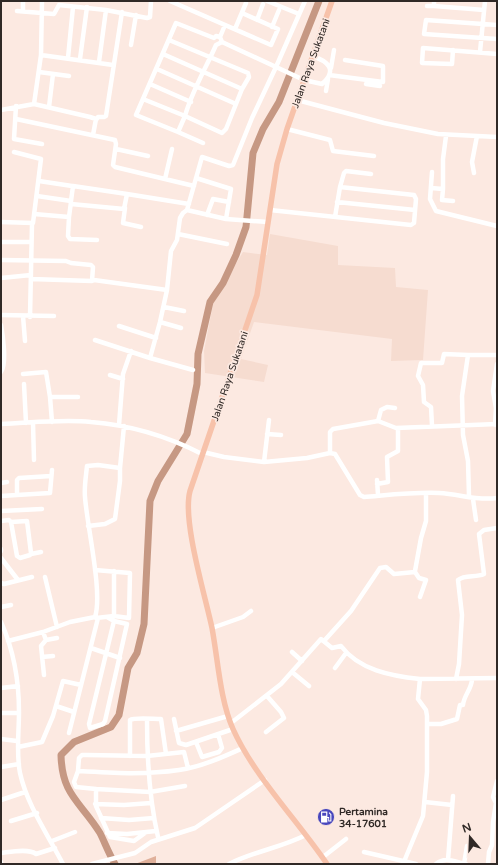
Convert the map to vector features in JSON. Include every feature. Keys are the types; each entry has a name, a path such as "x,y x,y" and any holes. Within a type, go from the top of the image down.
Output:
{"main road":[{"name":"Jalan Raya Sukatani","path":"327,864 244,750 228,716 188,506 190,491 257,295 277,164 287,129 332,1"}],"street":[{"path":"23,1 23,11"},
{"path":"34,104 41,55 42,1"},
{"path":"17,11 56,14 57,5 87,7 149,18 151,1"},
{"path":"170,1 271,45 278,29 242,13"},
{"path":"150,358 164,307 171,251 177,240 180,218 187,210 202,157 232,166 305,1"},
{"path":"480,52 485,1"},
{"path":"257,20 265,2 299,14"},
{"path":"235,29 246,3"},
{"path":"427,6 434,4 484,10"},
{"path":"68,58 73,7"},
{"path":"80,59 87,7"},
{"path":"99,62 106,10"},
{"path":"272,26 279,10"},
{"path":"93,135 98,116 106,116 122,12"},
{"path":"131,45 136,15"},
{"path":"497,25 426,20 424,34 497,40"},
{"path":"203,143 136,115 176,22 214,38 220,37"},
{"path":"222,42 220,37 225,25"},
{"path":"178,132 216,44 214,38"},
{"path":"143,99 222,133 226,129 242,89 249,77 248,73 211,56 169,40"},
{"path":"216,44 222,42 304,80 315,84 322,84 329,76 329,64 324,60 312,56"},
{"path":"453,50 452,64 422,63 423,48 453,50 480,52 497,54"},
{"path":"326,91 334,50"},
{"path":"163,54 242,89"},
{"path":"41,55 80,59 113,65"},
{"path":"329,76 381,83 383,82 383,66 345,60"},
{"path":"157,69 236,104"},
{"path":"39,72 69,76"},
{"path":"49,108 54,74"},
{"path":"329,76 380,86"},
{"path":"150,84 190,102"},
{"path":"297,100 384,123 446,136 497,137"},
{"path":"1,110 16,106 34,104 90,117 96,120"},
{"path":"16,106 14,139 42,144"},
{"path":"16,119 115,140 116,149 113,165 114,167 194,186"},
{"path":"287,129 330,140 333,150 374,156"},
{"path":"446,136 442,159 442,200 453,201"},
{"path":"474,173 472,162 477,136"},
{"path":"116,149 148,156"},
{"path":"165,179 172,149"},
{"path":"14,152 40,159 39,182 32,224 30,317"},
{"path":"334,217 344,173 346,171 371,174"},
{"path":"432,172 430,199 436,211 497,226"},
{"path":"196,178 231,189 226,220"},
{"path":"39,182 188,204"},
{"path":"72,186 68,236 70,239 97,240"},
{"path":"270,210 410,225 414,224 416,199 414,195 340,187"},
{"path":"431,188 443,189"},
{"path":"127,194 123,222 141,227"},
{"path":"37,196 71,202 125,208"},
{"path":"207,215 213,199 229,202"},
{"path":"337,202 415,210"},
{"path":"187,210 226,220 268,222"},
{"path":"34,214 69,217"},
{"path":"1,222 32,224"},
{"path":"178,234 228,244"},
{"path":"1,242 31,242"},
{"path":"1,260 66,261 92,266 94,280"},
{"path":"1,278 31,277 94,280 167,290"},
{"path":"164,307 184,311"},
{"path":"1,316 54,316"},
{"path":"23,316 25,341"},
{"path":"160,322 181,328"},
{"path":"1,325 4,344 3,368 1,372"},
{"path":"119,326 156,338"},
{"path":"95,340 106,345 193,370"},
{"path":"88,526 105,524 116,519 120,481 123,379 131,351"},
{"path":"432,426 431,407 424,402 424,388 418,376 421,363 442,363 444,354 497,355"},
{"path":"468,355 462,396 462,426 468,461 471,497 476,520"},
{"path":"330,453 330,432 333,429 378,421 393,428 496,424 495,393 497,364"},
{"path":"23,374 46,371 52,422"},
{"path":"110,375 123,379"},
{"path":"24,384 26,423"},
{"path":"50,397 78,397"},
{"path":"378,421 381,410 395,408"},
{"path":"264,462 269,420"},
{"path":"1,424 89,421 122,426 170,439 203,453 264,462 306,458 330,453 336,455 362,496 426,493 497,498"},
{"path":"33,423 34,460"},
{"path":"378,495 377,482 388,482 387,456 398,451 398,428"},
{"path":"267,434 281,436"},
{"path":"69,733 91,648 97,618 94,570 85,496 87,465 120,468"},
{"path":"1,496 50,493 52,470"},
{"path":"17,495 18,478 51,476"},
{"path":"1,483 6,482"},
{"path":"420,597 426,580 419,578 415,572 421,538 426,521 426,493"},
{"path":"1,511 42,509"},
{"path":"1,521 27,521 31,554"},
{"path":"11,522 17,556 20,558 41,552"},
{"path":"456,679 459,664 462,615 458,580 461,578 484,574 479,534 484,530 497,528"},
{"path":"1,558 18,580"},
{"path":"324,641 351,611 379,568 385,567 397,574 415,572"},
{"path":"94,570 114,571 130,573 129,618 105,721 103,724 90,728 89,724 114,618 114,571"},
{"path":"1,583 4,584 32,577"},
{"path":"45,577 57,626"},
{"path":"1,607 11,605"},
{"path":"212,628 243,617 250,611"},
{"path":"8,641 43,632 57,626 97,618 129,618"},
{"path":"114,618 127,624"},
{"path":"1,622 14,659 18,686 19,713 17,741 19,764 25,792 63,864"},
{"path":"43,632 46,640"},
{"path":"44,675 41,644 46,640 57,638"},
{"path":"174,719 180,744 186,745 218,734 232,726 267,696 292,672 320,639 332,648 341,646 346,653 371,669 401,677 472,680 497,678"},
{"path":"91,648 120,658"},
{"path":"292,652 302,661"},
{"path":"335,668 346,653"},
{"path":"42,657 53,656"},
{"path":"292,672 309,686"},
{"path":"404,862 422,823 425,802 428,724 426,710 418,699 420,679"},
{"path":"428,724 441,724 458,719 460,705 462,705 464,696 470,688 472,680"},
{"path":"18,747 42,742 56,706 63,681 81,685"},
{"path":"1,688 18,686"},
{"path":"266,732 284,718 281,712 267,696"},
{"path":"56,706 74,712"},
{"path":"1,713 19,713"},
{"path":"176,732 228,716"},
{"path":"130,756 130,720 137,717 147,720 160,718 162,720 166,754"},
{"path":"147,720 147,756 150,772 151,803 158,837"},
{"path":"196,742 201,756 220,752 222,748 218,734"},
{"path":"1,739 17,741"},
{"path":"78,771 128,774 188,768 244,750"},
{"path":"185,786 150,792 76,787 74,782 78,771 78,759 82,755 147,756 184,753 188,768"},
{"path":"1,767 19,764"},
{"path":"92,864 117,856 135,853 151,842 195,828 265,780"},
{"path":"488,864 489,852 492,844 496,803 493,797 497,781"},
{"path":"96,789 95,804 107,833 113,839 134,841 145,833"},
{"path":"1,800 25,792"},
{"path":"448,860 453,796"},
{"path":"425,802 452,805"},
{"path":"95,804 124,805 151,803"},
{"path":"11,821 37,813"},
{"path":"101,818 129,820 154,818"},
{"path":"107,833 145,833 156,831"},
{"path":"52,841 75,832"},
{"path":"229,864 245,856 272,850 306,835"},
{"path":"323,858 346,839"},
{"path":"436,864 440,861 448,860 465,864 467,846"},
{"path":"1,854 20,851 34,852 36,854 55,848"},
{"path":"364,852 416,864"}],"shaded area":[{"path":"270,234 338,246 338,265 395,268 396,287 428,290 423,360 391,361 392,339 254,322 241,359 268,365 264,382 205,373 204,351 214,299 243,252 267,255"},
{"path":"156,856 156,864 135,864"}],"waterway":[{"path":"115,864 100,833 69,790 62,769 61,755 74,742 111,727 119,715 128,668 137,653 144,624 150,501 158,481 187,434 197,384 198,354 210,302 223,283 236,255 246,227 253,153 263,129 279,102 319,1"}],"place":[{"name":"Pertamina 34-17601","path":"326,817"}]}
